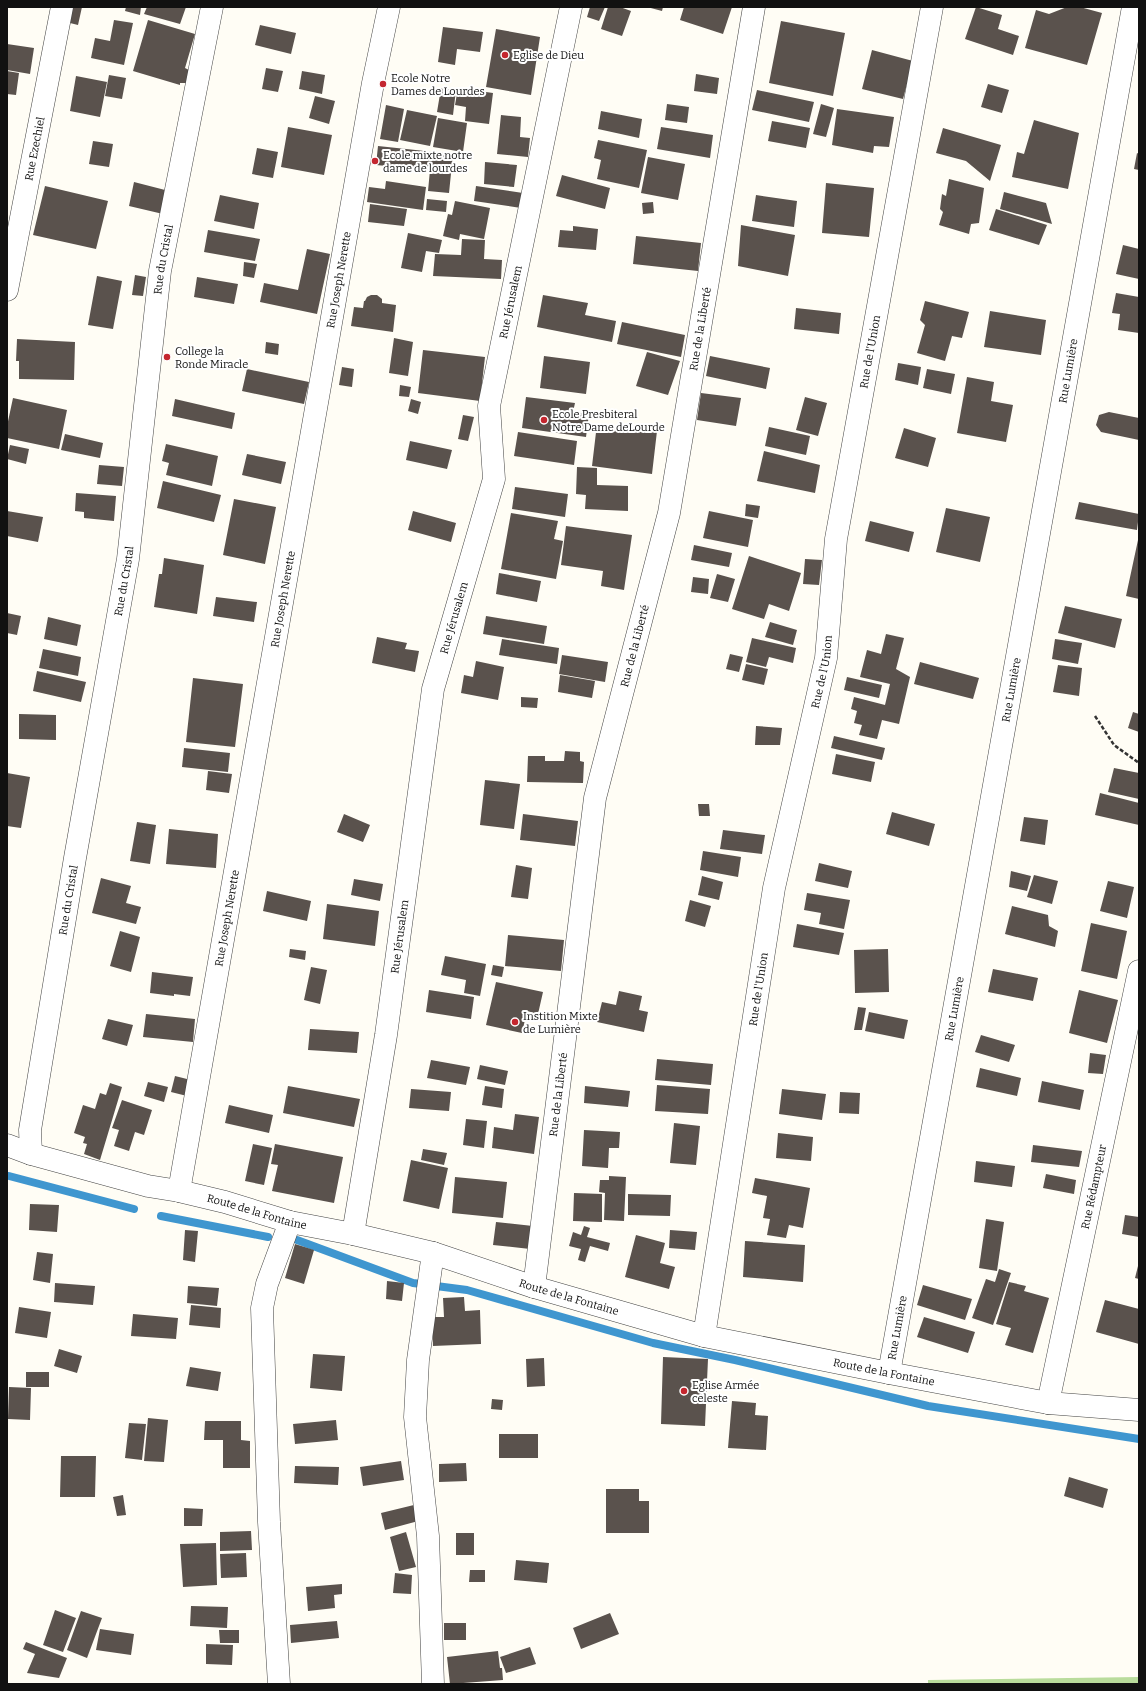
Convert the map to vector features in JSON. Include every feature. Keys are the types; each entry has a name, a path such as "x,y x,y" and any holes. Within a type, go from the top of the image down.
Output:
{"street":[{"name":"Rue Ezechiel","path":"7,290 62,7"},
{"name":"Rue du Cristal","path":"31,1154 30,1130 75,858 128,558 160,271 212,7"},
{"name":"Rue Joseph Nerette","path":"179,1191 388,7"},
{"name":"Rue Jérusalem","path":"353,1234 386,1035 434,689 494,479 489,406 571,7"},
{"name":"Rue de la Liberté","path":"534,1287 595,798 669,513 754,7"},
{"name":"Rue de l'Union","path":"704,1336 774,888 826,658 836,539 932,7"},
{"name":"Rue Lumière","path":"889,1373 1133,7"},
{"name":"Rue Rédampteur","path":"1048,1402 1139,971"},
{"name":"Route de la Fontaine","path":"7,1145 31,1154 148,1186 179,1191 225,1202 290,1222 353,1234 433,1254 534,1287 704,1336 889,1373 1048,1402 1139,1410"},
{"path":"279,1684 269,1522 262,1308 267,1284 290,1222"},
{"path":"433,1254 418,1360 415,1417 428,1536 433,1684"}],"path":[{"path":"1095,716 1114,745 1139,763"}],"green space":[{"path":"1139,1677 1139,1684 928,1684 928,1680"}],"building":[{"path":"69,7 82,7 78,25 66,22"},
{"path":"126,7 141,7 140,15 125,11"},
{"path":"147,7 186,7 180,24 144,14"},
{"path":"590,7 605,7 599,21 587,17"},
{"path":"608,7 620,7 631,11 622,36 601,29"},
{"path":"647,7 663,7 662,11"},
{"path":"684,7 732,7 723,34 680,20"},
{"path":"976,7 1002,15 998,29 1019,36 1013,55 965,39"},
{"path":"1067,7 1080,7 1102,13 1087,65 1025,48 1036,10 1049,14"},
{"path":"114,20 133,23 124,65 91,58 95,38 110,41"},
{"path":"148,20 195,34 185,68 189,70 186,83 180,83 180,85 133,71"},
{"path":"781,21 845,33 833,96 769,83"},
{"path":"260,25 296,33 291,54 255,45"},
{"path":"443,27 483,32 480,52 457,49 455,65 438,62"},
{"path":"496,29 540,37 531,95 486,87"},
{"path":"7,44 34,48 30,74 7,70"},
{"path":"872,50 913,61 903,99 862,89"},
{"path":"266,68 283,71 278,92 262,89"},
{"path":"7,71 19,73 16,95 7,94"},
{"path":"302,71 325,75 322,94 299,89"},
{"path":"696,74 719,78 717,94 694,91"},
{"path":"109,75 126,78 122,99 105,96"},
{"path":"76,76 107,82 100,117 70,111"},
{"path":"988,84 1009,90 1002,113 981,107"},
{"path":"441,88 456,90 453,115 437,112"},
{"path":"458,88 493,93 489,124 465,121 466,107 455,105"},
{"path":"757,90 814,102 809,122 752,110"},
{"path":"315,96 335,101 329,124 309,118"},
{"path":"667,104 689,107 687,123 665,120"},
{"path":"821,104 834,108 826,137 813,134"},
{"path":"386,105 404,109 398,142 380,139"},
{"path":"837,109 894,117 889,147 874,146 873,153 832,145"},
{"path":"407,110 437,116 430,146 400,140"},
{"path":"601,111 642,119 639,138 598,129"},
{"path":"501,115 521,117 520,137 530,138 528,157 497,154"},
{"path":"438,118 467,123 463,152 433,147"},
{"path":"1034,120 1079,133 1068,189 1012,177 1017,152 1024,154"},
{"path":"772,121 810,128 806,148 768,141"},
{"path":"288,127 332,135 324,175 281,167"},
{"path":"661,127 713,135 710,158 657,149"},
{"path":"943,128 1001,145 990,181 966,161 936,153"},
{"path":"598,140 647,150 639,188 597,179 601,160 594,158"},
{"path":"93,141 113,144 109,167 89,164"},
{"path":"378,146 453,154 449,193 428,191 430,170 376,165"},
{"path":"257,148 278,152 273,178 252,174"},
{"path":"1137,153 1139,154 1139,170 1134,169"},
{"path":"648,157 685,164 678,200 641,193"},
{"path":"485,162 517,165 514,187 484,184"},
{"path":"562,175 610,188 605,209 556,196"},
{"path":"949,179 984,188 979,223 971,224 969,234 939,225 943,212 940,209 942,194 946,196"},
{"path":"386,181 426,187 423,210 367,202 369,187 385,189"},
{"path":"134,182 169,191 163,214 129,206"},
{"path":"826,183 874,188 869,237 822,233"},
{"path":"45,186 108,201 96,249 33,235"},
{"path":"476,186 523,193 521,208 474,201"},
{"path":"1004,192 1046,203 1052,224 1000,209"},
{"path":"220,195 259,203 254,229 214,221"},
{"path":"756,195 797,201 794,227 752,221"},
{"path":"427,199 447,201 446,212 426,210"},
{"path":"455,201 490,208 484,239 460,234 459,240 443,236 448,214 452,215"},
{"path":"653,202 654,213 643,214 642,203"},
{"path":"370,204 407,209 404,226 368,222"},
{"path":"996,209 1047,225 1039,245 989,230"},
{"path":"741,225 795,235 788,276 738,266"},
{"path":"573,226 598,229 596,250 558,247 560,230 573,231"},
{"path":"208,230 260,239 255,261 204,252"},
{"path":"408,233 442,240 439,253 426,251 422,272 401,268"},
{"path":"636,236 701,243 698,271 633,264"},
{"path":"462,239 485,240 484,259 502,260 501,279 433,276 435,254 461,255"},
{"path":"1123,245 1139,249 1139,279 1116,274"},
{"path":"307,249 330,254 317,314 260,302 264,283 298,290"},
{"path":"244,262 257,264 254,278 243,276"},
{"path":"135,275 146,277 143,296 132,295"},
{"path":"97,276 122,281 113,329 88,325"},
{"path":"197,277 238,284 234,304 194,297"},
{"path":"1116,293 1139,297 1139,333 1118,330 1120,314 1112,313"},
{"path":"371,295 377,295 382,299 382,303 396,305 393,332 351,326 354,307 363,308 364,301"},
{"path":"543,295 588,303 585,315 616,321 612,342 537,327"},
{"path":"925,301 969,312 962,338 952,336 945,361 917,353 925,325 920,320"},
{"path":"796,308 841,313 839,334 794,329"},
{"path":"990,311 1046,320 1041,355 984,347"},
{"path":"622,322 685,335 681,357 617,344"},
{"path":"394,338 413,342 408,376 389,373"},
{"path":"17,339 75,342 74,380 19,379 19,361 16,361"},
{"path":"266,342 279,344 278,355 265,353"},
{"path":"423,350 485,357 480,401 418,393"},
{"path":"647,352 680,361 668,395 636,386"},
{"path":"544,356 590,362 586,394 540,388"},
{"path":"710,356 770,368 766,389 706,376"},
{"path":"898,363 921,367 918,385 895,380"},
{"path":"342,367 354,369 352,387 339,385"},
{"path":"247,369 309,382 304,404 242,391"},
{"path":"927,369 955,374 951,394 923,388"},
{"path":"967,377 994,382 991,401 1013,405 1006,442 957,433"},
{"path":"400,385 411,387 409,397 399,396"},
{"path":"701,393 741,398 736,426 697,420"},
{"path":"526,397 575,403 573,412 589,414 586,437 522,428"},
{"path":"805,397 827,403 818,436 796,430"},
{"path":"13,398 67,410 59,449 7,438 7,426"},
{"path":"175,399 235,413 232,429 172,416"},
{"path":"411,399 421,402 418,414 408,411"},
{"path":"1109,412 1139,418 1139,440 1101,432 1096,425 1099,415"},
{"path":"463,415 474,417 468,441 458,439"},
{"path":"597,424 657,431 652,474 592,466"},
{"path":"769,427 810,436 806,455 765,446"},
{"path":"904,428 936,438 928,467 895,458"},
{"path":"518,432 577,441 574,465 514,456"},
{"path":"65,434 103,443 100,458 61,450"},
{"path":"410,441 452,450 447,469 406,460"},
{"path":"166,444 218,456 212,486 166,475 169,463 162,461"},
{"path":"10,445 29,449 26,464 7,459"},
{"path":"764,451 820,465 815,493 757,481"},
{"path":"247,454 286,462 281,484 242,475"},
{"path":"99,465 124,467 122,486 97,484"},
{"path":"577,467 597,468 597,485 628,486 628,511 585,509 586,495 576,494"},
{"path":"163,481 221,495 214,522 157,508"},
{"path":"515,487 568,494 565,517 512,509"},
{"path":"76,493 116,496 114,521 84,518 84,512 75,511"},
{"path":"234,499 276,507 265,564 223,555"},
{"path":"1079,502 1139,514 1137,530 1075,519"},
{"path":"746,504 760,506 758,518 745,516"},
{"path":"946,508 990,517 980,562 936,552"},
{"path":"7,511 43,517 38,542 7,536"},
{"path":"413,511 456,523 451,542 408,530"},
{"path":"709,511 753,520 748,547 703,538"},
{"path":"511,513 558,521 554,539 563,541 556,579 501,569"},
{"path":"870,521 914,532 909,552 865,541"},
{"path":"566,526 632,535 624,590 601,586 603,571 561,565"},
{"path":"1139,540 1139,599 1126,596"},
{"path":"694,545 732,553 729,567 691,560"},
{"path":"749,556 801,573 789,611 769,604 764,619 732,609"},
{"path":"164,558 204,565 197,614 154,607 159,574 162,574"},
{"path":"805,559 822,560 819,585 803,584"},
{"path":"499,573 541,581 537,602 496,594"},
{"path":"717,574 735,579 728,602 710,598"},
{"path":"693,577 709,579 708,594 691,592"},
{"path":"216,597 257,602 254,622 213,616"},
{"path":"1065,606 1122,619 1115,648 1058,633"},
{"path":"7,613 21,616 17,635 7,633"},
{"path":"486,616 547,626 544,644 483,634"},
{"path":"48,617 81,625 77,646 44,639"},
{"path":"770,622 797,630 793,645 765,637"},
{"path":"886,634 904,638 896,669 910,677 899,724 882,720 877,739 859,735 862,725 854,723 857,711 851,709 854,697 885,705 890,684 860,677 867,650 881,654"},
{"path":"377,637 407,643 405,649 419,651 415,672 372,663"},
{"path":"752,638 796,648 793,663 769,657 766,667 746,662"},
{"path":"502,639 559,648 557,664 499,655"},
{"path":"1055,639 1082,643 1078,664 1052,659"},
{"path":"43,649 81,657 78,676 39,668"},
{"path":"730,654 743,657 739,672 726,669"},
{"path":"562,655 608,662 605,682 559,674"},
{"path":"476,661 504,667 498,700 461,693 464,675 473,677"},
{"path":"920,662 979,678 973,699 914,684"},
{"path":"746,664 768,669 764,685 742,680"},
{"path":"1058,665 1082,668 1079,696 1053,692"},
{"path":"37,671 86,682 81,702 33,691"},
{"path":"560,675 595,681 592,698 558,692"},
{"path":"847,677 882,685 879,698 844,690"},
{"path":"193,678 243,684 235,747 186,742"},
{"path":"521,697 538,698 537,708 521,707"},
{"path":"1133,712 1139,714 1139,732 1128,728"},
{"path":"19,714 56,715 56,740 19,739"},
{"path":"756,726 782,728 780,745 755,745"},
{"path":"834,736 885,748 882,760 831,748"},
{"path":"184,748 230,753 228,772 182,767"},
{"path":"565,751 580,752 580,761 584,762 583,783 527,782 528,756 545,756 545,761 564,761"},
{"path":"836,754 875,762 871,782 832,774"},
{"path":"1114,768 1139,773 1139,799 1108,792"},
{"path":"208,771 232,774 229,793 206,790"},
{"path":"7,773 30,777 21,828 7,826"},
{"path":"485,780 520,784 514,829 480,825"},
{"path":"1100,793 1139,803 1139,825 1095,815"},
{"path":"698,804 709,804 710,816 699,816"},
{"path":"892,812 935,824 929,846 886,834"},
{"path":"344,814 370,825 363,842 337,832"},
{"path":"523,814 578,821 575,846 520,840"},
{"path":"1024,817 1048,820 1045,845 1020,841"},
{"path":"137,822 156,825 150,864 130,861"},
{"path":"169,829 218,834 216,868 166,864"},
{"path":"723,830 765,835 762,854 720,849"},
{"path":"703,851 741,857 738,877 700,870"},
{"path":"819,863 852,871 848,888 815,881"},
{"path":"516,865 532,868 528,899 511,897"},
{"path":"1011,871 1031,876 1027,891 1009,887"},
{"path":"1034,875 1058,881 1052,904 1027,897"},
{"path":"702,876 723,882 719,900 698,895"},
{"path":"101,878 131,886 126,903 141,907 136,924 92,913"},
{"path":"354,879 383,884 380,901 351,895"},
{"path":"1108,881 1134,887 1127,918 1100,911"},
{"path":"267,891 311,901 307,921 263,911"},
{"path":"807,893 850,900 844,929 819,924 821,913 804,910"},
{"path":"690,900 711,906 705,927 685,921"},
{"path":"327,904 379,911 375,946 323,939"},
{"path":"1012,906 1048,915 1049,926 1058,931 1055,947 1005,934"},
{"path":"1091,923 1127,931 1117,979 1081,971"},
{"path":"797,924 844,933 839,955 793,947"},
{"path":"120,931 140,937 131,972 110,966"},
{"path":"508,935 564,940 561,971 505,966"},
{"path":"290,949 306,951 305,960 289,957"},
{"path":"888,949 889,992 855,993 854,950"},
{"path":"445,956 486,964 480,996 464,993 466,980 441,975"},
{"path":"493,965 504,967 502,977 491,975"},
{"path":"311,967 327,970 320,1004 304,1000"},
{"path":"993,969 1038,978 1033,1001 988,992"},
{"path":"152,972 193,977 190,996 150,993"},
{"path":"496,982 543,992 538,1014 527,1011 522,1033 486,1025"},
{"path":"429,990 474,997 471,1019 426,1012"},
{"path":"1079,990 1118,1000 1107,1043 1069,1033"},
{"path":"619,991 642,996 639,1010 648,1012 644,1032 597,1022 602,1002 616,1005"},
{"path":"858,1007 866,1008 862,1030 854,1030"},
{"path":"869,1012 908,1020 904,1039 865,1031"},
{"path":"146,1014 195,1019 193,1042 143,1037"},
{"path":"108,1019 133,1025 127,1046 102,1039"},
{"path":"310,1029 359,1032 357,1053 308,1050"},
{"path":"981,1035 1015,1045 1009,1062 975,1052"},
{"path":"1090,1053 1106,1055 1103,1074 1088,1073"},
{"path":"657,1059 713,1064 711,1085 655,1080"},
{"path":"431,1060 470,1067 466,1085 427,1078"},
{"path":"480,1065 508,1071 505,1085 477,1079"},
{"path":"980,1068 1021,1078 1017,1096 976,1087"},
{"path":"175,1076 191,1080 187,1096 171,1092"},
{"path":"1042,1081 1084,1090 1080,1110 1038,1102"},
{"path":"148,1082 168,1087 164,1102 144,1096"},
{"path":"110,1083 122,1087 100,1160 84,1154 87,1144 83,1143 85,1137 74,1133 83,1105 95,1109 100,1093 106,1095"},
{"path":"657,1085 710,1089 708,1114 655,1111"},
{"path":"288,1086 360,1099 354,1127 283,1113"},
{"path":"485,1086 504,1089 502,1108 482,1105"},
{"path":"585,1086 630,1091 628,1107 584,1103"},
{"path":"411,1089 451,1092 449,1111 409,1108"},
{"path":"782,1089 826,1094 822,1120 779,1114"},
{"path":"840,1092 860,1093 859,1114 839,1113"},
{"path":"122,1100 152,1110 144,1135 135,1132 129,1151 114,1146 119,1130 112,1128"},
{"path":"229,1105 273,1115 269,1133 225,1123"},
{"path":"515,1114 539,1117 534,1154 492,1148 494,1127 513,1130"},
{"path":"466,1119 487,1121 484,1148 463,1145"},
{"path":"674,1123 700,1126 696,1165 670,1163"},
{"path":"584,1130 620,1132 619,1148 609,1148 608,1168 582,1166"},
{"path":"778,1133 813,1137 811,1161 776,1158"},
{"path":"253,1144 272,1148 264,1185 245,1181"},
{"path":"275,1144 343,1157 334,1203 272,1191 278,1165 271,1164"},
{"path":"1033,1145 1082,1151 1079,1167 1031,1162"},
{"path":"423,1149 447,1153 444,1165 421,1160"},
{"path":"411,1160 448,1168 439,1209 403,1201"},
{"path":"976,1161 1015,1166 1012,1187 974,1182"},
{"path":"1046,1174 1076,1180 1074,1194 1043,1188"},
{"path":"609,1176 626,1177 624,1221 604,1220 605,1193 599,1192 600,1180 609,1180"},
{"path":"455,1177 507,1182 503,1218 452,1213"},
{"path":"755,1178 810,1188 803,1228 789,1225 786,1238 767,1235 770,1219 763,1218 767,1196 752,1193"},
{"path":"574,1193 602,1194 602,1222 573,1221"},
{"path":"628,1194 671,1195 670,1216 628,1215"},
{"path":"30,1204 59,1205 57,1232 29,1230"},
{"path":"1125,1215 1139,1217 1139,1237 1122,1234"},
{"path":"986,1219 1004,1222 997,1271 979,1268"},
{"path":"496,1222 533,1226 530,1249 493,1245"},
{"path":"584,1226 590,1228 587,1237 610,1243 608,1251 590,1246 585,1262 578,1260 581,1249 569,1246 573,1232 581,1235"},
{"path":"185,1230 198,1231 195,1262 183,1260"},
{"path":"670,1230 697,1232 695,1250 669,1248"},
{"path":"636,1235 665,1243 660,1263 675,1267 669,1289 625,1277"},
{"path":"745,1241 805,1245 803,1282 743,1277"},
{"path":"295,1244 314,1250 304,1284 285,1278"},
{"path":"37,1252 53,1254 50,1283 33,1280"},
{"path":"1139,1266 1139,1279 1135,1278"},
{"path":"999,1269 1011,1273 993,1325 972,1318 986,1279 995,1282"},
{"path":"387,1281 404,1283 402,1301 386,1299"},
{"path":"1009,1282 1026,1286 1024,1291 1049,1298 1033,1353 1005,1345 1011,1328 996,1324"},
{"path":"55,1283 95,1286 93,1305 54,1302"},
{"path":"923,1285 972,1299 965,1320 917,1305"},
{"path":"188,1286 219,1288 217,1306 187,1303"},
{"path":"464,1297 465,1311 480,1310 481,1344 433,1346 432,1317 444,1317 443,1298"},
{"path":"1105,1300 1139,1309 1139,1344 1096,1332"},
{"path":"191,1305 221,1308 220,1328 189,1325"},
{"path":"19,1307 51,1312 47,1338 15,1333"},
{"path":"133,1314 178,1318 176,1339 131,1336"},
{"path":"924,1317 975,1332 968,1353 917,1337"},
{"path":"59,1349 82,1356 77,1373 54,1366"},
{"path":"313,1354 345,1356 342,1391 310,1388"},
{"name":"Eglise Armée celeste","path":"663,1357 708,1359 705,1426 661,1424"},
{"path":"544,1358 545,1386 527,1387 526,1359"},
{"path":"190,1367 221,1372 218,1391 186,1386"},
{"path":"26,1372 49,1372 49,1387 26,1387"},
{"path":"9,1387 31,1388 30,1420 8,1419"},
{"path":"492,1399 503,1400 502,1410 491,1409"},
{"path":"732,1401 756,1403 755,1415 768,1416 766,1450 728,1448"},
{"path":"148,1418 168,1420 164,1462 144,1461"},
{"path":"336,1420 338,1440 295,1444 293,1424"},
{"path":"205,1421 241,1421 241,1440 250,1441 250,1468 223,1468 223,1440 204,1440"},
{"path":"129,1423 146,1424 142,1460 125,1458"},
{"path":"499,1434 538,1434 538,1458 499,1458"},
{"path":"61,1456 96,1456 95,1497 60,1497"},
{"path":"401,1461 404,1480 363,1486 360,1467"},
{"path":"466,1463 467,1481 439,1482 439,1464"},
{"path":"295,1466 339,1467 338,1485 294,1483"},
{"path":"1069,1477 1108,1489 1103,1508 1064,1496"},
{"path":"606,1489 639,1489 639,1501 649,1501 649,1533 606,1533"},
{"path":"123,1495 126,1515 117,1516 113,1497"},
{"path":"418,1504 422,1520 385,1530 381,1513"},
{"path":"184,1508 203,1509 202,1526 184,1526"},
{"path":"251,1531 252,1550 220,1551 220,1532"},
{"path":"406,1532 416,1567 399,1571 390,1537"},
{"path":"456,1533 474,1533 474,1555 456,1555"},
{"path":"216,1543 217,1585 183,1587 180,1544"},
{"path":"246,1553 247,1577 221,1578 220,1554"},
{"path":"516,1560 549,1563 547,1583 514,1580"},
{"path":"470,1570 485,1570 485,1582 469,1582"},
{"path":"395,1573 412,1575 411,1594 393,1593"},
{"path":"342,1584 342,1594 334,1595 335,1608 308,1611 306,1587"},
{"path":"191,1606 228,1607 227,1628 190,1626"},
{"path":"55,1610 76,1618 63,1652 43,1645"},
{"path":"81,1611 102,1618 87,1658 67,1650"},
{"path":"610,1613 619,1634 581,1649 573,1628"},
{"path":"337,1621 339,1638 291,1643 290,1625"},
{"path":"444,1623 466,1623 466,1640 444,1640"},
{"path":"100,1629 134,1634 131,1655 96,1650"},
{"path":"219,1630 239,1630 239,1643 220,1643"},
{"path":"26,1642 67,1658 59,1678 27,1673 35,1654 23,1649"},
{"path":"206,1644 233,1645 232,1665 206,1664"},
{"path":"530,1647 536,1664 506,1673 500,1657"},
{"path":"498,1651 503,1680 450,1684 447,1657"}],"waterway":[{"path":"9,1176 134,1209"},
{"path":"161,1216 268,1237"},
{"path":"297,1240 413,1283 467,1290 653,1343 735,1360 928,1406 1139,1439"}],"place":[{"name":"Eglise de Dieu","path":"505,55"},
{"name":"Ecole Notre Dames de Lourdes","path":"383,84"},
{"name":"Ecole mixte notre dame de lourdes","path":"375,161"},
{"name":"College la Ronde Miracle","path":"167,357"},
{"name":"Ecole Presbiteral Notre Dame deLourde","path":"544,420"},
{"name":"Instition Mixte de Lumière","path":"515,1022"},
{"name":"Eglise Armée celeste","path":"684,1391"}]}
